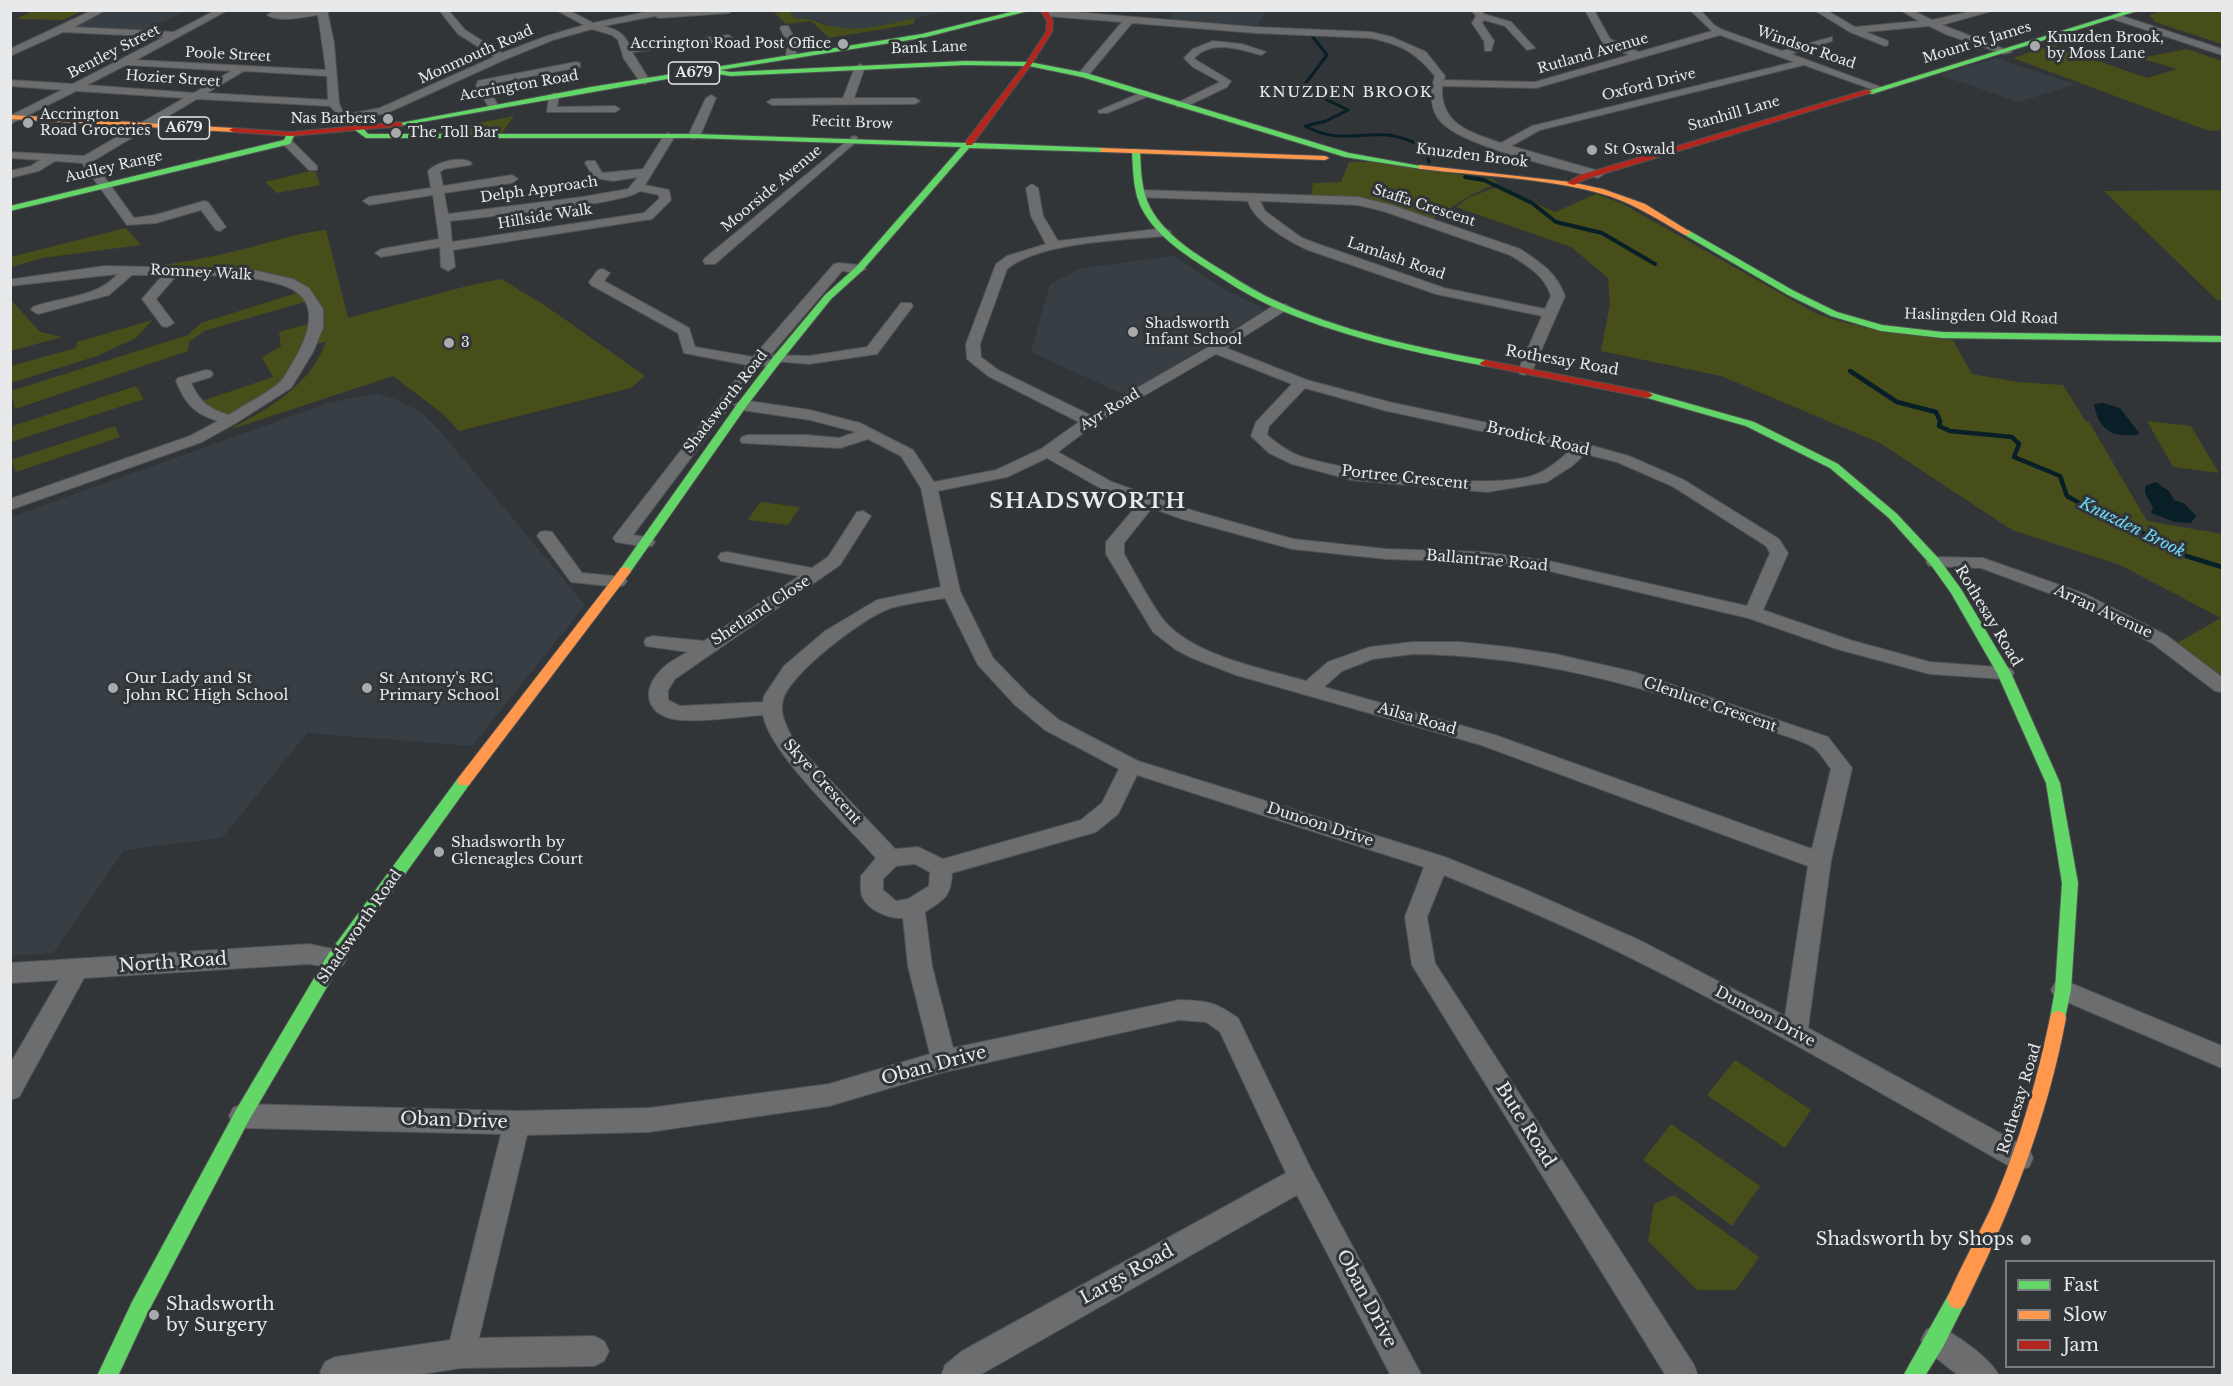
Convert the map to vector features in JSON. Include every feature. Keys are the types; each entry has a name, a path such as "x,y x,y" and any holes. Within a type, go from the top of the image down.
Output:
{"main road":[{"name":"Accrington Road","path":"13,119 143,126 289,138 349,125 424,120 559,95 922,36 1029,10"},
{"path":"2116,17 2137,10"},
{"name":"Shadsworth Road","path":"107,1376 139,1309 242,1116 335,958 495,739 618,582 742,405 776,361 828,297 860,269 968,144 1029,64 1049,32 1050,21 1045,12"},
{"name":"Mount St James","path":"1881,89 2116,17"},
{"name":"Bank Lane","path":"710,70 730,74 965,63 1029,64 1083,75 1348,155"},
{"name":"Stanhill Lane","path":"1570,184 1583,177 1706,139 1881,89"},
{"name":"Fecitt Brow","path":"349,125 366,136 694,136 1326,158 1348,155"},
{"name":"Audley Range","path":"10,209 289,138"},
{"name":"Rothesay Road","path":"1136,151 1137,182 1140,194 1149,212 1164,232 1200,261 1246,289 1281,307 1335,326 1440,355 1639,392 1750,424 1834,466 1893,516 1935,562 1957,592 2004,673 2053,783 2070,883 2063,990 2051,1060 2020,1158 1991,1233 1936,1340 1912,1376"},
{"name":"Knuzden Brook","path":"1348,155 1442,170 1592,188"},
{"path":"1592,188 1600,178 1598,174"},
{"name":"Haslingden Old Road","path":"1592,188 1642,206 1791,293 1821,308 1847,319 1881,328 1942,335 2223,339"}],"street":[{"path":"10,53 102,10"},
{"name":"Bentley Street","path":"13,119 224,10"},
{"path":"444,10 448,19 467,36 502,57"},
{"path":"560,10 592,26 615,33 622,39 629,59 645,81"},
{"name":"Monmouth Road","path":"657,15 671,10"},
{"name":"Monmouth Road","path":"349,125 550,38 592,26 657,15 729,10"},
{"path":"1589,10 1602,39 1612,46 1638,55"},
{"name":"Windsor Road","path":"1694,10 1711,27 1720,32 1881,89"},
{"path":"1818,10 1853,30 1885,43"},
{"path":"1904,10 1965,39 2007,52"},
{"path":"1853,30 1960,19 1990,10"},
{"path":"272,15 292,16 322,11 334,103 349,125"},
{"path":"1045,12 1130,20 1371,35 1422,54 1440,76 1436,83 1439,108 1444,120 1466,134 1598,174"},
{"path":"1488,49 1489,40 1477,22 1478,13 1508,24 1530,48"},
{"path":"1502,21 1518,15"},
{"path":"2116,17 2223,52"},
{"path":"1083,75 1130,20"},
{"path":"785,28 792,43 791,57"},
{"path":"64,29 176,35"},
{"name":"Rutland Avenue","path":"1436,83 1504,87 1536,85 1720,32"},
{"path":"627,50 728,38"},
{"path":"1781,54 1820,41"},
{"path":"1180,105 1223,86 1226,81 1217,74 1192,64 1189,58 1195,50 1213,43 1261,52"},
{"name":"Oxford Drive","path":"1503,146 1536,128 1805,62"},
{"name":"Poole Street","path":"125,63 330,73"},
{"path":"494,107 481,86 482,83 576,65"},
{"path":"848,100 860,67"},
{"path":"10,155 86,160 240,70"},
{"path":"545,71 559,95 551,110 615,109"},
{"name":"Hozier Street","path":"10,83 334,103"},
{"path":"1103,111 1145,94"},
{"path":"694,136 711,98"},
{"path":"772,102 915,100"},
{"path":"638,187 669,136"},
{"path":"289,138 313,168"},
{"name":"Moorside Avenue","path":"710,261 853,140"},
{"path":"10,176 35,169 52,158"},
{"path":"86,160 130,222 148,220 204,205 220,227"},
{"path":"448,267 443,218 434,171 441,166 466,163"},
{"path":"591,163 598,176 613,177 646,172"},
{"path":"369,201 512,179"},
{"name":"Hillside Walk","path":"381,253 648,216 665,200 664,192 638,187"},
{"name":"Delph Approach","path":"443,218 582,201 632,192 638,187"},
{"path":"1032,188 1037,216 1054,246"},
{"name":"Staffa Crescent","path":"1140,194 1358,201 1387,208 1515,252 1534,264 1553,281 1558,296 1525,371"},
{"name":"Lamlash Road","path":"1253,197 1260,214 1298,241 1313,247 1441,291 1550,314"},
{"path":"1090,421 993,373 974,359 973,344 1005,262 1022,253 1054,246 1164,232"},
{"name":"Shadsworth Road","path":"646,542 622,538 757,361 839,267 860,269"},
{"name":"Romney Walk","path":"10,505 196,439 231,420 286,385 306,352 316,328 316,309 304,291 288,282 248,273 105,270 55,275 14,283"},
{"path":"38,310 54,303 95,296 112,288 129,270"},
{"path":"167,323 149,299 175,270"},
{"path":"603,273 596,282 684,331 689,350 714,356 757,361 809,360 868,352 877,347 906,306"},
{"name":"Ayr Road","path":"929,488 1001,474 1047,452 1090,421 1281,307"},
{"name":"Brodick Road","path":"1215,348 1302,383 1387,406 1582,448 1623,459 1678,483 1773,543 1779,553 1753,614"},
{"path":"206,374 183,381 193,404 209,414 231,420"},
{"name":"Portree Crescent","path":"1302,383 1260,425 1259,436 1275,450 1298,461 1352,475 1487,487 1541,479 1566,463 1582,448"},
{"name":"Dunoon Drive","path":"742,405 810,414 855,426 907,453 929,488 951,591 985,661 1022,700 1052,725 1107,756 1131,766 1437,863 1516,895 1631,947 1795,1033 2020,1158"},
{"path":"748,440 807,440 840,443 869,432"},
{"name":"Ballantrae Road","path":"1047,452 1106,485 1149,501 1188,515 1292,543 1386,554 1482,557 1549,566 1753,614 1844,645 1930,668 2004,673"},
{"name":"Ailsa Road","path":"1149,501 1119,537 1114,547 1115,554 1160,628 1182,645 1218,662 1488,740 1820,861"},
{"name":"Shetland Close","path":"772,708 679,713 663,707 658,696 664,679 705,647 834,561 863,516"},
{"path":"546,536 577,578 618,582"},
{"name":"Shetland Close","path":"727,557 816,574"},
{"name":"Arran Avenue","path":"1935,562 1983,563 2079,598 2159,639 2223,686"},
{"path":"772,708 774,696 791,671 832,635 883,604 951,591"},
{"name":"Shetland Close","path":"654,642 705,647"},
{"name":"Glenluce Crescent","path":"1311,688 1317,678 1335,665 1378,652 1413,648 1507,652 1627,677 1821,742 1842,768 1820,861 1795,1033"},
{"name":"Skye Crescent","path":"772,708 775,725 788,748 890,858"},
{"path":"941,868 940,890 913,908 892,910 872,894 873,876 890,858 918,855 941,868 1088,826 1110,808 1131,766"},
{"name":"Bute Road","path":"1437,863 1416,917 1424,965 1683,1376"},
{"path":"913,908 920,966 944,1061"},
{"name":"North Road","path":"10,973 309,954 335,958"},
{"path":"10,1089 77,969"},
{"path":"2063,990 2223,1057"},
{"name":"Oban Drive","path":"242,1116 517,1123 649,1120 829,1095 944,1061 1179,1010 1211,1012 1229,1025 1302,1178 1407,1376"},
{"path":"461,1353 517,1123"},
{"name":"Largs Road","path":"956,1376 972,1361 1302,1178"},
{"path":"1936,1340 1984,1376"},
{"path":"335,1372 461,1353 594,1351"}],"shaded area":[{"path":"1267,10 1257,26 1168,20 1175,11 1172,11"},
{"path":"108,11 185,11 146,30 73,27"},
{"path":"788,11 950,11 869,28 851,29 833,27 818,20 795,19"},
{"path":"1996,58 2075,84 2019,102 1940,75"},
{"name":"Shadsworth Infant School","path":"1174,256 1225,290 1259,306 1263,311 1125,395 1031,352 1050,284 1082,268"},
{"name":"Our Lady and St John RC High School","path":"377,393 422,413 440,431 585,605 472,746 307,733 222,838 124,850 53,953 11,956 11,517 328,403"}],"green space":[{"path":"2162,10 2222,11 2222,44 2155,22 2150,15"},
{"path":"33,11 82,11 63,20 16,19"},
{"path":"773,11 788,11 795,19 808,19 830,26 856,29 915,18 913,24 829,38 811,21 786,24"},
{"path":"2053,45 2147,78 2177,69 2140,58 2187,49 2222,61 2222,130 2209,131 2013,58"},
{"path":"514,116 500,136 411,136"},
{"path":"1349,162 1372,162 1492,179 1498,183 1473,194 1431,220 1373,201 1311,197 1313,183 1341,182"},
{"path":"315,170 320,185 277,193 265,182"},
{"path":"1499,186 1555,212 1596,194 1621,203 1817,314 1867,328 1953,340 1972,374 2018,382 2063,385 2086,422 2089,422 2147,521 2222,534 2222,676 2177,643 2221,618 2120,565 2012,530 1880,443 1721,376 1601,351 1610,304 1608,278 1571,247 1456,207 1470,197"},
{"path":"2222,190 2222,300 2217,300 2104,191"},
{"path":"126,228 141,245 42,258 11,267 11,257"},
{"path":"326,230 348,318 501,279 543,304 645,376 631,388 459,431 443,414 393,376 229,430 286,395 309,372 326,342 315,344 286,385 231,420 193,404 273,377 262,357 281,346 279,332 315,322 316,317 324,318 318,298 204,331 189,342 188,351 15,409 11,391 188,335 201,323 300,292 268,276 228,270 150,270 149,267 214,256 292,236"},
{"path":"11,300 40,332 62,337 11,351"},
{"path":"152,320 136,338 97,356 11,383 11,366 76,348 77,342"},
{"path":"136,386 144,399 11,442 13,426"},
{"path":"2147,421 2191,426 2219,473 2173,467"},
{"path":"115,426 120,437 16,472 11,460"},
{"path":"760,502 800,507 788,525 748,520"},
{"path":"1735,1060 1811,1110 1785,1148 1707,1095"},
{"path":"1671,1124 1760,1186 1732,1226 1643,1160"},
{"path":"1674,1195 1759,1257 1736,1290 1697,1290 1648,1241 1654,1204"}],"water":[{"path":"2103,403 2120,408 2140,434 2115,434 2103,426 2094,404"},
{"path":"2156,482 2169,491 2174,500 2185,504 2196,516 2191,523 2174,522 2151,513 2153,508 2145,493 2145,486"}],"waterway":[{"name":"Knuzden Brook","path":"1312,36 1327,55 1305,84 1317,95 1348,110 1326,121 1305,126 1336,136 1388,135 1402,138 1424,146 1429,162"},
{"name":"Knuzden Brook","path":"1465,177 1484,180 1532,203 1556,222 1602,233 1655,264"},
{"name":"Knuzden Brook","path":"1850,371 1897,402 1936,412 1940,421 1939,426 1950,431 2012,437 2019,444 2014,457 2060,476 2067,496 2122,527 2162,539 2186,556 2222,567"}],"traffic: fast":[{"path":"399,124 591,89 922,36 1029,10"},
{"path":"1869,92 2137,10"},
{"path":"710,71 730,74 965,63 1029,64 1083,75 1348,155 1422,167"},
{"path":"358,128 366,136 694,136 1104,150"},
{"path":"10,209 287,142 291,134"},
{"path":"625,571 742,405 778,358 828,297 859,269 969,143"},
{"path":"1136,151 1140,191 1145,206 1155,222 1187,251 1247,290 1307,317 1357,333 1408,347 1485,363"},
{"path":"1688,233 1791,293 1834,314 1881,328 1942,335 2222,339"},
{"path":"1648,395 1750,424 1834,466 1893,516 1935,562 1957,592 2004,673 2053,783 2070,883 2063,990 2058,1018"},
{"path":"107,1376 139,1309 242,1116 335,958 464,781"},
{"path":"1913,1376 1936,1340 1957,1299"}],"traffic: slow":[{"path":"10,117 233,130"},
{"path":"1104,150 1325,158"},
{"path":"1422,167 1570,184 1603,191 1642,206 1688,233"},
{"path":"464,781 625,571"},
{"path":"1957,1299 2005,1198 2031,1127 2051,1055 2058,1018"}],"traffic: jam":[{"path":"969,143 1029,64 1049,32 1050,21 1044,10"},
{"path":"1571,183 1583,177 1869,92"},
{"path":"233,130 291,134 399,124"},
{"path":"1485,363 1648,395"}],"place":[{"name":"Accrington Road Post Office","path":"843,44"},
{"name":"Knuzden Brook, by Moss Lane","path":"2035,46"},
{"name":"Nas Barbers","path":"388,119"},
{"name":"Accrington Road Groceries","path":"28,123"},
{"name":"The Toll Bar","path":"396,133"},
{"name":"St Oswald","path":"1592,150"},
{"name":"Shadsworth Infant School","path":"1133,332"},
{"name":"3","path":"449,343"},
{"name":"Our Lady and St John RC High School","path":"113,688"},
{"name":"St Antony's RC Primary School","path":"367,688"},
{"name":"Shadsworth by Gleneagles Court","path":"439,852"},
{"name":"Shadsworth by Shops","path":"2026,1240"},
{"name":"Shadsworth by Surgery","path":"154,1315"}],"district":[{"name":"KNUZDEN BROOK","path":"1346,93"},
{"name":"SHADSWORTH","path":"1088,502"}]}
